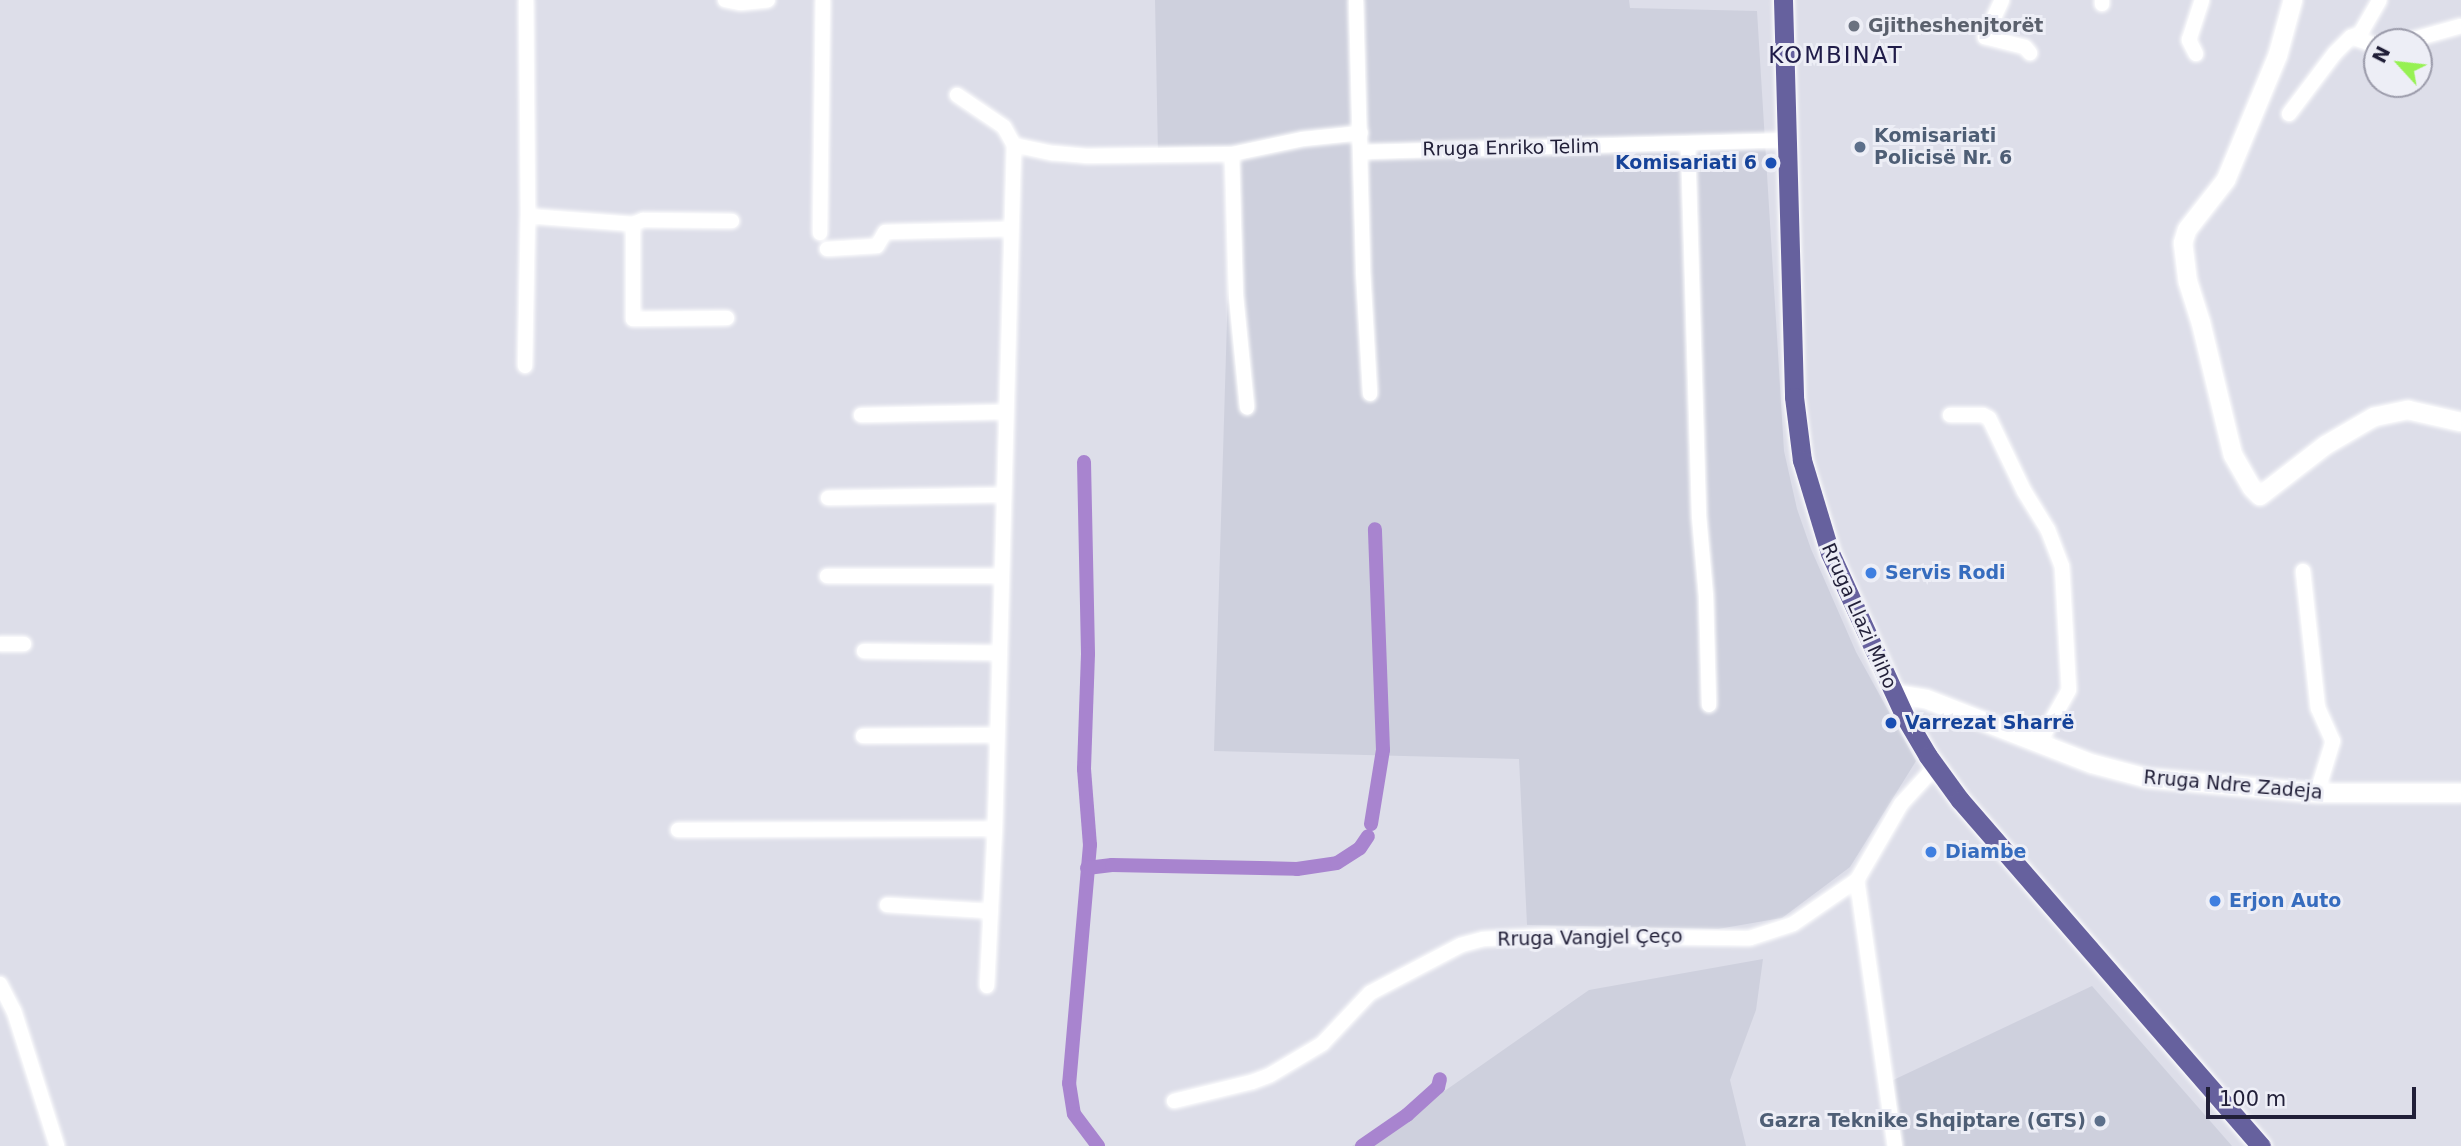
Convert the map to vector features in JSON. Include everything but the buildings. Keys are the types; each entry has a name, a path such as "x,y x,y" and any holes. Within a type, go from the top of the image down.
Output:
{"main road":[{"name":"Rruga Llazi Miho","path":"1783,0 1794,397 1802,460 1830,553 1921,747 1960,800 2261,1146"}],"street":[{"path":"525,366 528,216 526,0"},
{"path":"725,0 741,3 768,0"},
{"path":"820,233 823,0"},
{"path":"1356,0 1363,271 1370,394"},
{"path":"2002,0 1985,37 2025,47 2030,52"},
{"path":"2196,54 2189,40 2202,0"},
{"path":"2293,0 2278,55 2226,180 2187,230 2183,243 2188,282 2201,323 2233,455 2252,488 2260,496 2326,444 2374,417 2408,411 2461,422"},
{"path":"2289,114 2351,37 2360,34 2380,0"},
{"path":"2433,34 2461,26"},
{"path":"2351,37 2363,41"},
{"path":"957,95 1004,127 1014,145 1004,412 1003,576 995,829 987,986"},
{"path":"1014,145 1086,156 1232,154 1303,139 1361,133"},
{"name":"Rruga Enriko Telim","path":"1361,152 1787,140"},
{"path":"1688,144 1699,516 1706,596 1709,705"},
{"path":"1232,154 1236,296 1247,407"},
{"path":"528,216 633,225 643,219 732,220"},
{"path":"633,225 633,319 727,318"},
{"path":"827,248 877,246 884,232 1010,229"},
{"path":"861,415 1004,412"},
{"path":"1950,415 1983,415 1989,418 2024,491 2048,530 2062,566 2069,690 2039,744"},
{"path":"828,498 1003,495"},
{"path":"2304,571 2318,708 2333,741 2318,793"},
{"path":"827,576 1003,576"},
{"path":"0,645 24,644"},
{"path":"864,651 1000,653"},
{"name":"Rruga Ndre Zadeja","path":"1894,694 1926,699 2039,744 2109,769 2146,778 2318,793 2461,793"},
{"path":"863,736 997,735"},
{"name":"Rruga Vangjel Çeço","path":"1174,1101 1270,1075 1322,1044 1370,993 1461,946 1483,939 1544,936 1750,938 1793,925 1857,880 1901,804 1936,767"},
{"path":"678,830 995,829"},
{"path":"1857,880 1895,1146"},
{"path":"887,905 991,911"},
{"path":"0,984 14,1011 53,1126 57,1146"}],"shaded area":[{"path":"1155,0 1629,0 1630,8 1757,11 1784,451 1797,509 1811,549 1856,652 1916,761 1850,867 1782,918 1718,929 1527,925 1519,759 1214,751 1232,155 1158,155"},
{"path":"1763,959 1756,1010 1730,1080 1746,1146 1352,1146 1446,1090 1589,990"},
{"path":"2092,986 2232,1146 1895,1146 1887,1083"}],"waterway":[{"path":"1084,462 1088,654 1084,769 1090,845 1069,1083 1074,1114 1098,1146"},
{"path":"1371,824 1383,750 1375,529"},
{"path":"1087,868 1112,865 1297,869 1337,863 1360,848 1368,836"},
{"path":"1362,1146 1407,1115 1438,1087 1440,1079"}],"place":[{"name":"Gjitheshenjtorët","path":"1854,26"},
{"name":"Komisariati Policisë Nr. 6","path":"1860,147"},
{"name":"Komisariati 6","path":"1771,163"},
{"name":"Servis Rodi","path":"1871,573"},
{"name":"Varrezat Sharrë","path":"1891,723"},
{"name":"Diambe","path":"1931,852"},
{"name":"Erjon Auto","path":"2215,901"},
{"name":"Gazra Teknike Shqiptare (GTS)","path":"2100,1121"}],"district":[{"name":"KOMBINAT","path":"1836,55"}]}
